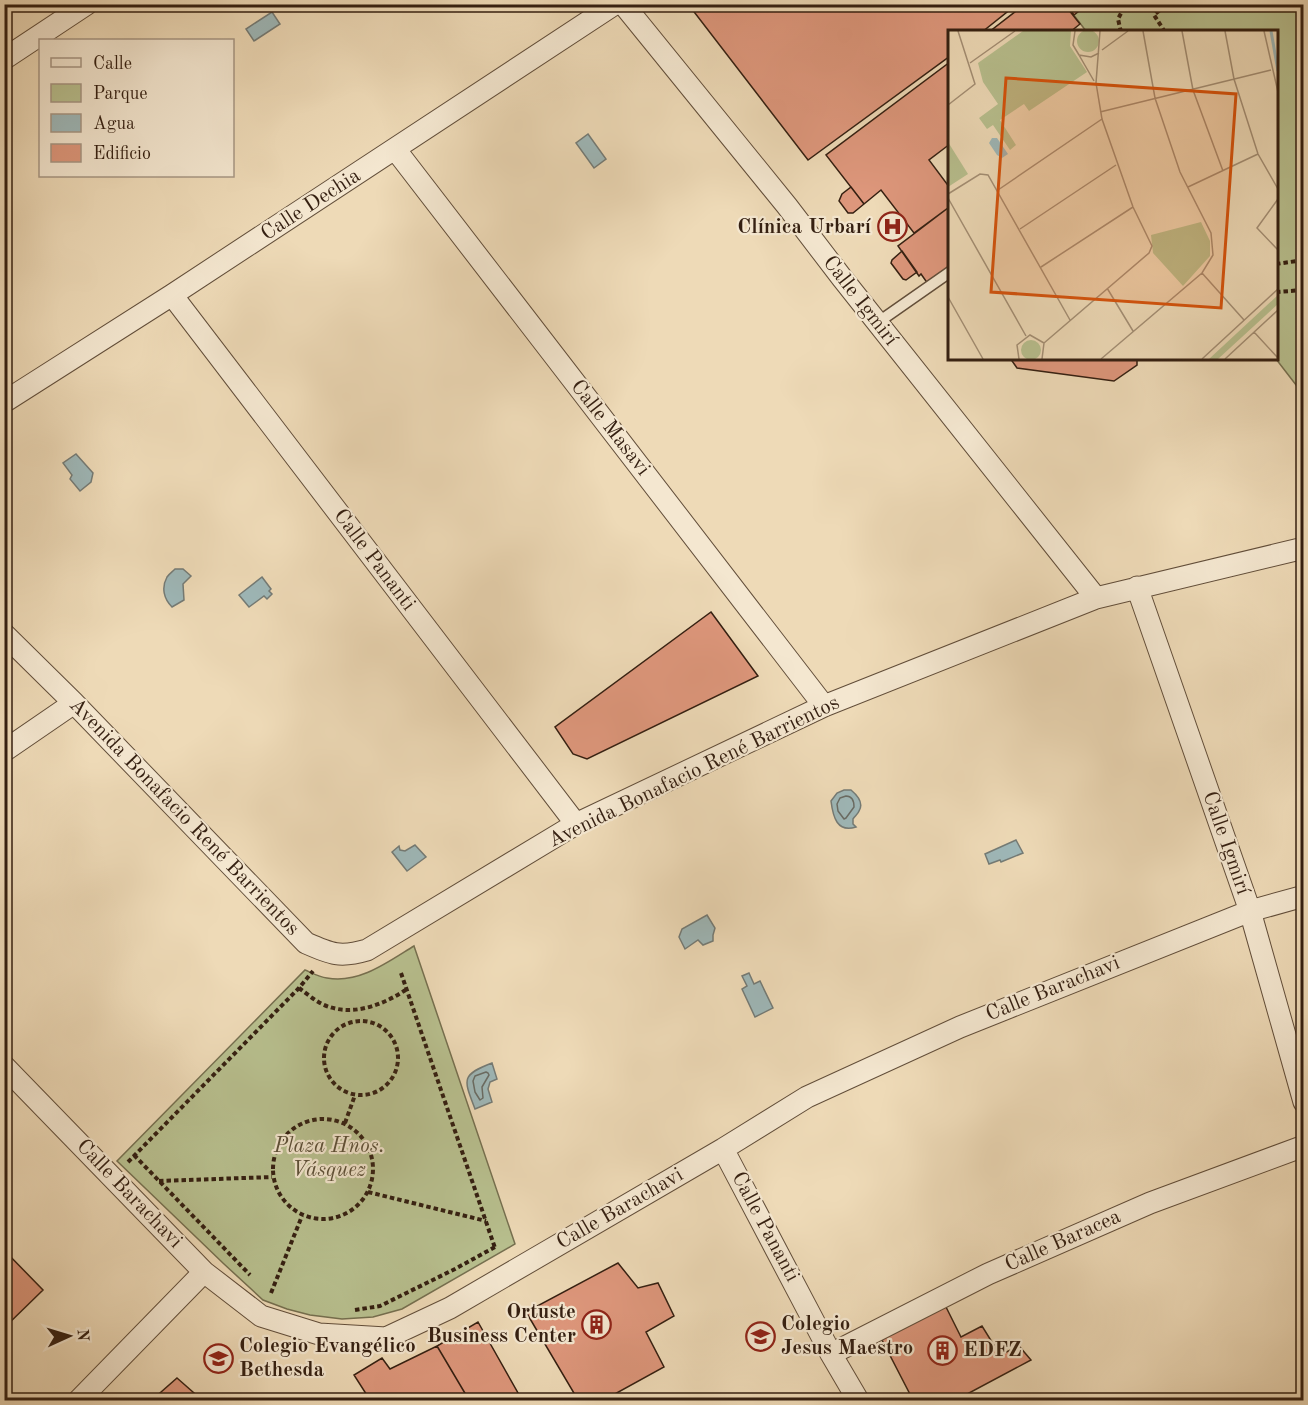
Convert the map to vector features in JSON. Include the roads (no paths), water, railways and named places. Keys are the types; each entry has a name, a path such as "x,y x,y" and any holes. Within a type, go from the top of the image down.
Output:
{"street":[{"path":"4,59 87,4"},
{"name":"Calle Dechia","path":"4,402 172,295 615,4"},
{"name":"Calle Igmirí","path":"623,4 787,206 1096,598"},
{"name":"Calle Masavi","path":"395,149 824,706"},
{"name":"Calle Pananti","path":"172,295 576,824"},
{"name":"Avenida Bonafacio René Barrientos","path":"4,634 74,703 306,943 328,952 350,955 367,950 576,824 824,706 1096,598 1304,548"},
{"name":"Calle Igmirí","path":"1137,587 1250,911 1304,1102"},
{"path":"4,751 74,703"},
{"name":"Calle Barachavi","path":"4,1066 204,1272 261,1316 319,1334 386,1338 450,1308 723,1149 807,1097 960,1027 1250,911 1304,896"},
{"name":"Calle Baracea","path":"831,1354 988,1274 1150,1203 1304,1146"},
{"name":"Calle Pananti","path":"723,1149 858,1401"},
{"path":"79,1401 204,1272"}],"lane":[{"path":"877,323 948,273"}],"water":[{"path":"272,12 280,24 254,41 246,29"},
{"path":"588,134 606,159 594,168 576,143"},
{"path":"76,454 93,473 91,482 80,491 70,479 72,475 63,463"},
{"path":"175,569 183,569 191,576 183,584 184,600 172,607 165,597 164,585 167,577"},
{"path":"262,577 272,594 267,599 264,596 249,607 239,595"},
{"path":"851,790 860,802 858,813 853,819 856,827 840,826 833,813 831,801 837,793"},
{"path":"1016,840 1023,853 989,864 985,854"},
{"path":"415,845 426,857 407,871 392,852 399,846 400,850 405,851"},
{"path":"707,915 715,928 713,941 703,945 698,940 685,949 679,937 682,929"},
{"path":"749,973 754,984 760,981 773,1008 755,1017 742,989 747,986 742,976"},
{"path":"492,1063 497,1079 490,1082 488,1089 492,1102 475,1109 467,1080 474,1071"}],"place":[{"name":"Clínica Urbarí","path":"892,227"},
{"name":"Ortuste Business Center","path":"597,1324"},
{"name":"Colegio Jesus Maestro","path":"760,1336"},
{"name":"EDFZ","path":"942,1350"},
{"name":"Colegio Evangélico Bethesda","path":"218,1358"}],"park label":[{"name":"Plaza Hnos. Vásquez","path":"329,1158"}]}
